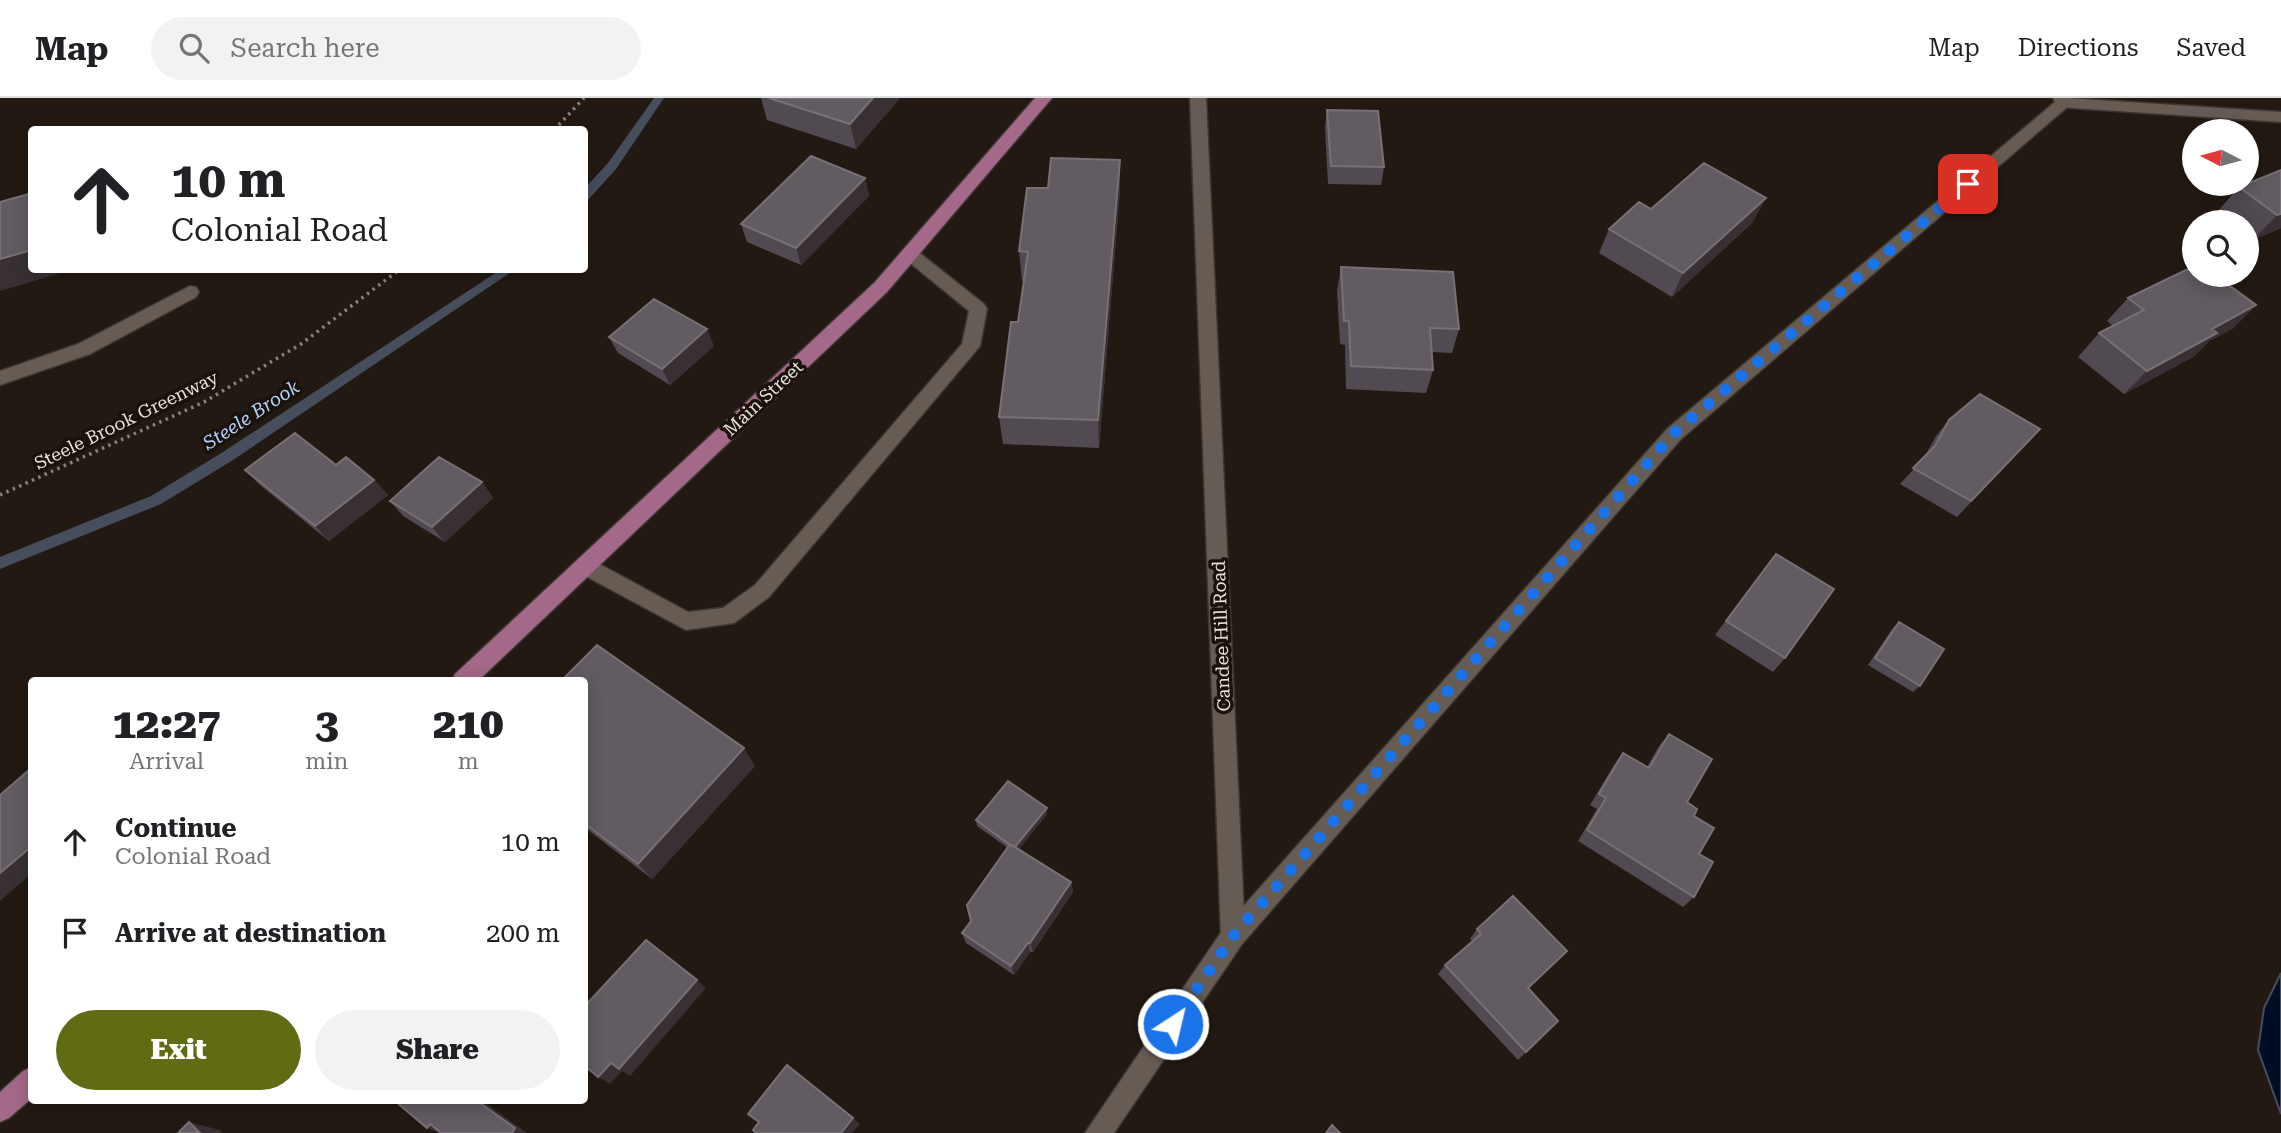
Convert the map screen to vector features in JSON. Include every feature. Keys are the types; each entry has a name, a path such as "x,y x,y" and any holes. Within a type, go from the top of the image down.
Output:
{"main road":[{"name":"Main Street","path":"467,677 881,287 1044,98"},
{"path":"0,1109 28,1084"}],"street":[{"name":"Candee Hill Road","path":"1198,98 1233,936"},
{"path":"1098,1133 1233,936 1674,433 2062,101 2281,117"},
{"path":"584,566 686,621 727,617 762,590 971,346 978,309 911,254"},
{"path":"0,378 84,349 190,292"}],"path":[{"path":"558,126 584,98"},
{"name":"Steele Brook Greenway","path":"0,495 204,402 301,344 395,273"}],"water":[{"path":"2281,973 2281,1114 2258,1050 2264,1008"}],"building":[{"path":"769,98 873,98 850,124"},
{"path":"1327,110 1378,111 1384,167 1331,166"},
{"path":"811,156 865,178 796,248 741,224"},
{"path":"1051,158 1120,160 1098,420 999,417 1011,322 1018,322 1028,252 1019,251 1027,188 1048,188"},
{"path":"1704,163 1766,198 1683,273 1609,229 1639,202 1651,209"},
{"path":"2281,170 2281,214 2277,215 2251,196 2259,196 2259,179"},
{"path":"28,194 28,251 0,259 0,202"},
{"path":"1341,267 1453,272 1459,329 1430,328 1433,370 1351,366 1349,321 1344,321"},
{"path":"2182,272 2182,287 2231,287 2256,305 2212,329 2217,333 2147,371 2099,333 2144,310 2128,298"},
{"path":"654,299 707,329 662,369 609,337"},
{"path":"1980,394 2040,429 1971,501 1913,468 1935,446 1949,420"},
{"path":"295,433 336,465 346,457 374,480 315,526 245,470"},
{"path":"439,457 482,482 432,527 390,501"},
{"path":"1776,554 1834,589 1785,658 1726,621"},
{"path":"1899,622 1944,649 1920,686 1875,658"},
{"path":"597,645 744,748 638,864 588,826 588,677 565,677"},
{"path":"1669,734 1712,759 1687,802 1697,809 1694,816 1714,828 1699,854 1713,862 1694,897 1587,830 1606,798 1599,794 1623,753 1649,768"},
{"path":"28,771 28,849 0,873 0,795"},
{"path":"1008,781 1047,808 1015,847 976,820"},
{"path":"1010,844 1071,882 1011,966 962,933 971,921 967,905"},
{"path":"1513,896 1567,951 1528,988 1558,1021 1526,1052 1445,965 1481,934 1477,929"},
{"path":"646,940 697,980 619,1069 611,1063 598,1077 588,1068 588,1003"},
{"path":"787,1065 853,1118 841,1133 756,1133 753,1130 759,1122 748,1114"},
{"path":"399,1104 481,1104 515,1128 512,1133 441,1133 430,1124 427,1128"},
{"path":"189,1122 200,1133 178,1133"},
{"path":"1332,1125 1340,1133 1326,1133"}],"waterway":[{"name":"Steele Brook","path":"588,193 612,166 659,98"},
{"name":"Steele Brook","path":"0,563 156,500 228,456 503,273"}],"route":[{"path":"1173,1024 1233,936 1674,433 1968,184"}]}
